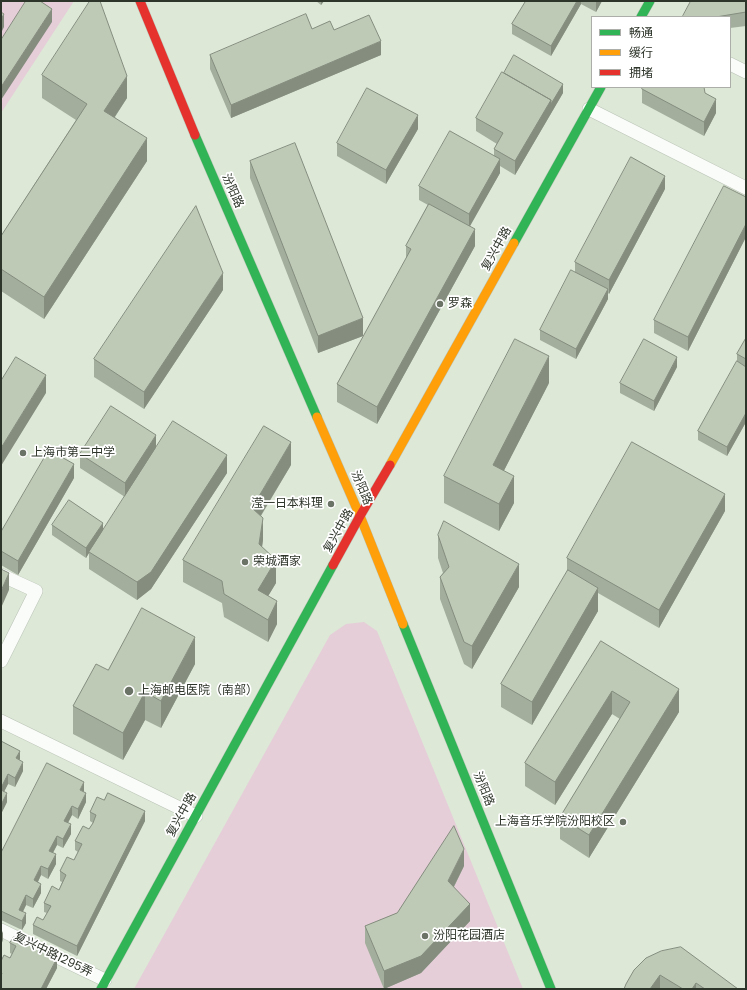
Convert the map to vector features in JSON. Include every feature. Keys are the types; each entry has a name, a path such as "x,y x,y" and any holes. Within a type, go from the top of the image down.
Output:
{"street":[{"name":"汾阳路","path":"140,1 210,171 360,516 551,989"},
{"path":"642,16 650,1"},
{"name":"复兴中路","path":"103,985 360,516 393,461 600,88"}],"lane":[{"path":"731,64 746,72"},
{"path":"589,109 746,188"},
{"path":"1,575 36,591 1,661"},
{"path":"1,721 196,816"},
{"name":"复兴中路1295弄","path":"1,930 103,985"}],"shaded area":[{"path":"1,1 74,1 1,113"},
{"path":"364,622 377,631 523,989 134,989 330,635 346,624"}],"building":[{"path":"26,1 40,1 52,9 1,87 1,40"},
{"path":"90,1 100,1 127,76 104,111 147,138 44,297 1,269 1,236 87,104 42,75"},
{"path":"526,1 577,1 551,46 512,24"},
{"path":"691,1 746,1 746,12 722,16 683,16"},
{"path":"1,12 4,14 1,19"},
{"path":"306,14 312,29 330,21 334,30 369,15 381,41 231,105 210,55"},
{"path":"514,55 563,84 551,104 551,100 504,73"},
{"path":"502,72 551,100 515,161 494,149 503,133 476,118"},
{"path":"367,88 418,115 386,170 337,143"},
{"path":"704,88 705,93 716,99 704,122 642,89"},
{"path":"450,131 500,159 469,214 419,186"},
{"path":"295,143 363,318 318,336 250,161"},
{"path":"631,157 665,176 609,280 575,262"},
{"path":"724,186 746,197 746,224 688,337 654,320"},
{"path":"429,204 475,229 377,407 337,384 411,249 406,246"},
{"path":"196,206 223,273 144,392 94,359"},
{"path":"571,270 608,289 576,349 540,330"},
{"path":"746,338 746,359 737,354"},
{"path":"515,339 549,356 493,465 514,476 499,504 444,476"},
{"path":"644,339 677,357 654,401 620,383"},
{"path":"16,357 46,375 1,448 1,381"},
{"path":"737,361 746,367 746,413 727,447 698,431"},
{"path":"111,406 156,435 125,483 80,454"},
{"path":"173,421 227,455 151,572 137,582 89,552"},
{"path":"264,426 291,442 252,508 263,518 259,544 276,560 258,590 277,601 268,620 224,594 222,581 183,560"},
{"path":"632,442 725,494 659,610 567,558"},
{"path":"49,450 74,464 18,561 1,551 1,532"},
{"path":"69,500 103,523 86,548 52,525"},
{"path":"444,521 519,564 472,646 464,642 440,577 449,567 438,535"},
{"path":"1,569 9,573 1,591"},
{"path":"568,570 598,588 532,702 501,684"},
{"path":"142,608 195,637 161,701 145,692 123,733 73,706 96,664 108,670"},
{"path":"601,641 679,689 589,835 560,817 630,702 612,691 555,782 525,763"},
{"path":"1,741 20,751 16,758 23,762 15,778 8,774 1,788"},
{"path":"47,763 84,782 80,790 86,793 78,809 72,806 64,821 71,824 63,839 57,836 49,851 56,854 48,869 41,866 34,880 41,884 33,899 26,895 19,910 26,913 22,921 1,911 1,853"},
{"path":"1,790 7,793 1,805"},
{"path":"108,793 145,811 77,946 33,925 37,917 43,920 51,906 44,903 52,886 59,890 66,875 60,871 67,857 74,860 82,844 75,841 83,826 89,829 93,823 96,815 90,812 97,797 104,800"},
{"path":"454,826 464,849 448,881 470,904 421,956 384,971 365,926 397,913"},
{"path":"14,937 57,958 41,989 1,989 1,961 4,955 10,958 16,946 10,943"},
{"path":"681,947 738,989 705,989 696,983 692,989 683,989 660,975 650,989 624,989 634,970 646,958 661,951"}],"traffic: fast":[{"path":"642,16 650,1"},
{"path":"514,243 600,88"},
{"path":"195,135 317,417"},
{"path":"101,989 333,565"},
{"path":"403,624 551,989"}],"traffic: slow":[{"path":"390,465 514,243"},
{"path":"317,417 360,516 403,624"}],"traffic: jam":[{"path":"140,1 195,135"},
{"path":"333,565 390,465"}],"place":[{"name":"罗森","path":"440,304"},
{"name":"上海市第二中学","path":"23,453"},
{"name":"滢一日本料理","path":"331,504"},
{"name":"荣城酒家","path":"245,562"},
{"name":"上海邮电医院（南部）","path":"129,691"},
{"name":"上海音乐学院汾阳校区","path":"623,822"},
{"name":"汾阳花园酒店","path":"425,936"}]}
